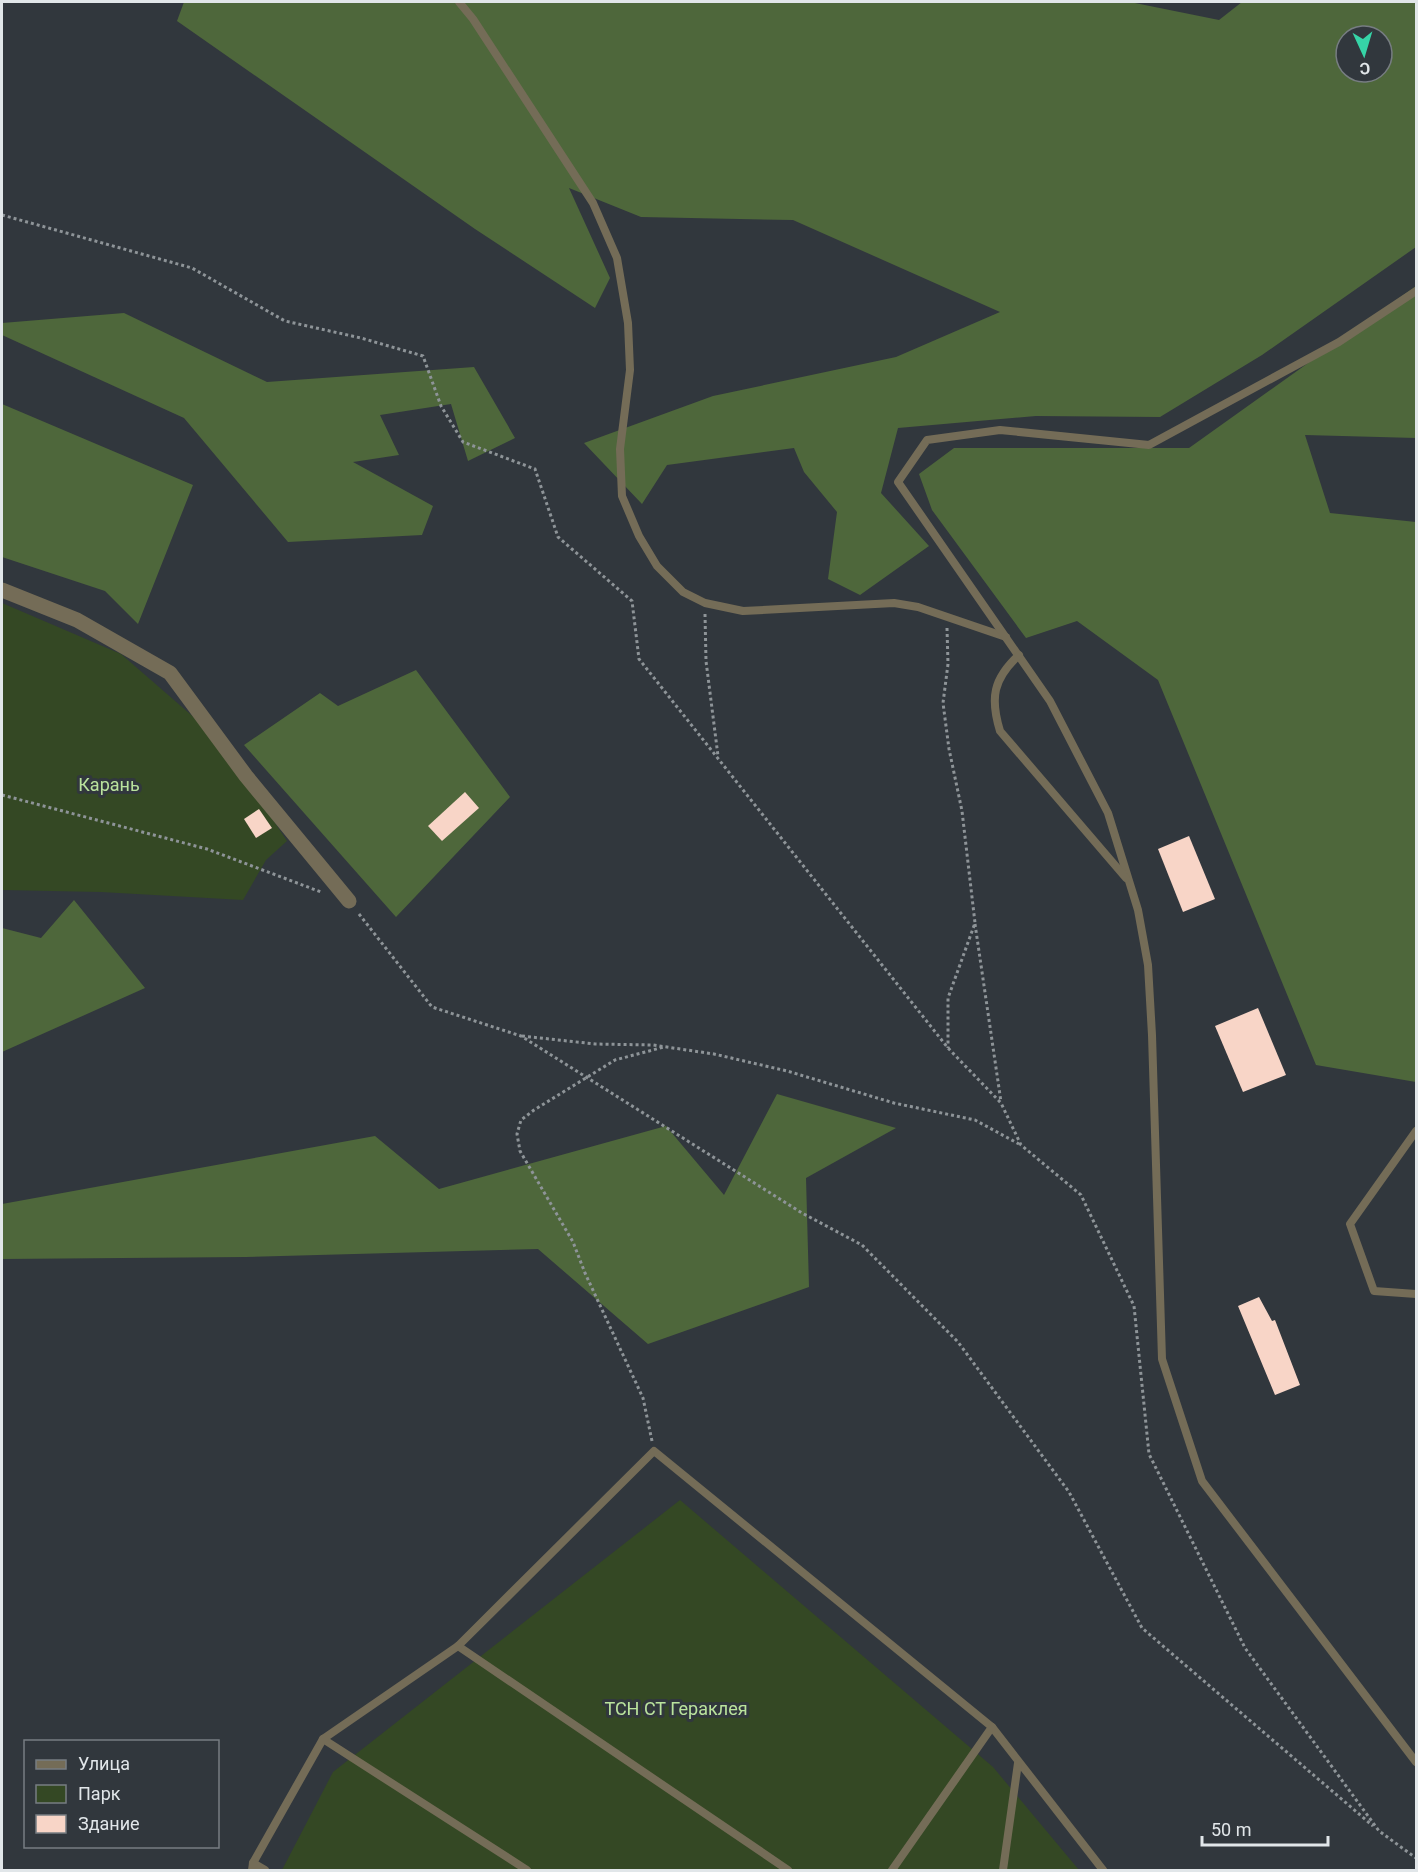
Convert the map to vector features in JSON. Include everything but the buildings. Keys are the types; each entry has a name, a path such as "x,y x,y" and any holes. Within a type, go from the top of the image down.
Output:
{"street":[{"path":"2,590 77,620 170,673 246,776 349,901"}],"lane":[{"path":"459,2 593,203 617,258 628,323 630,370 620,449 622,496 639,536 657,566 683,592 705,603 743,611 894,603 918,607 1006,637"},
{"path":"1416,291 1339,342 1149,445 1000,430 927,441 898,482 1050,701 1108,813 1138,910 1148,965 1162,1359 1202,1480 1416,1762"},
{"path":"1019,655 1005,668 996,687 993,708 1000,731 1129,882"},
{"path":"1416,1131 1350,1224 1374,1291 1416,1294"},
{"path":"265,1870 253,1867 323,1738 458,1646 654,1451 992,1727 1102,1870"},
{"path":"458,1646 788,1870"},
{"path":"892,1870 992,1727"},
{"path":"323,1738 526,1870"},
{"path":"1003,1870 1018,1763"}],"path":[{"path":"2,215 192,268 285,321 361,338 423,356 441,406 463,442 534,468 558,537 632,601 639,659 948,1048 1001,1104 1021,1145"},
{"path":"705,603 706,661 718,758"},
{"path":"946,617 948,664 943,703 949,748 962,811 975,923 1001,1104"},
{"path":"2,795 207,849 323,893"},
{"path":"349,901 432,1007 521,1036 595,1044 664,1047 714,1054 787,1071 894,1102 975,1120 1021,1145 1081,1195 1134,1306 1149,1454 1245,1648 1379,1831"},
{"path":"948,1048 948,998 975,923"},
{"path":"521,1036 802,1213 862,1245 958,1342 1069,1492 1142,1628 1379,1831 1416,1858"},
{"path":"654,1451 644,1398 585,1273 573,1242 520,1151 517,1134 521,1120 534,1110 615,1060 664,1047"}],"green space":[{"path":"184,2 1130,2 1219,20 1242,2 1416,2 1416,247 1262,355 1160,417 1036,416 898,428 881,493 929,546 860,595 828,579 837,512 804,472 794,448 667,465 642,504 584,443 713,396 896,357 1000,312 793,220 641,217 569,188 610,278 595,308 475,229 177,21"},
{"path":"1416,286 1416,438 1305,435 1330,513 1416,522 1416,1082 1316,1065 1158,680 1077,621 1026,638 932,510 919,474 954,448 1189,448"},
{"path":"124,313 267,382 474,367 515,438 468,461 451,404 380,415 399,455 353,462 433,506 422,535 288,542 184,418 2,335 2,323"},
{"path":"2,404 193,485 138,624 105,591 2,557"},
{"name":"Карань","path":"2,603 121,654 220,740 287,841 266,860 243,900 101,892 2,890"},
{"path":"416,670 510,797 396,917 244,745 320,693 338,706"},
{"path":"74,900 145,988 2,1052 2,928 41,938"},
{"path":"777,1094 896,1128 806,1178 809,1287 648,1344 538,1249 245,1257 2,1259 2,1204 375,1136 439,1189 666,1126 724,1195"},
{"name":"ТСН СТ Гераклея","path":"680,1500 993,1767 1079,1870 282,1870 333,1772"}]}
